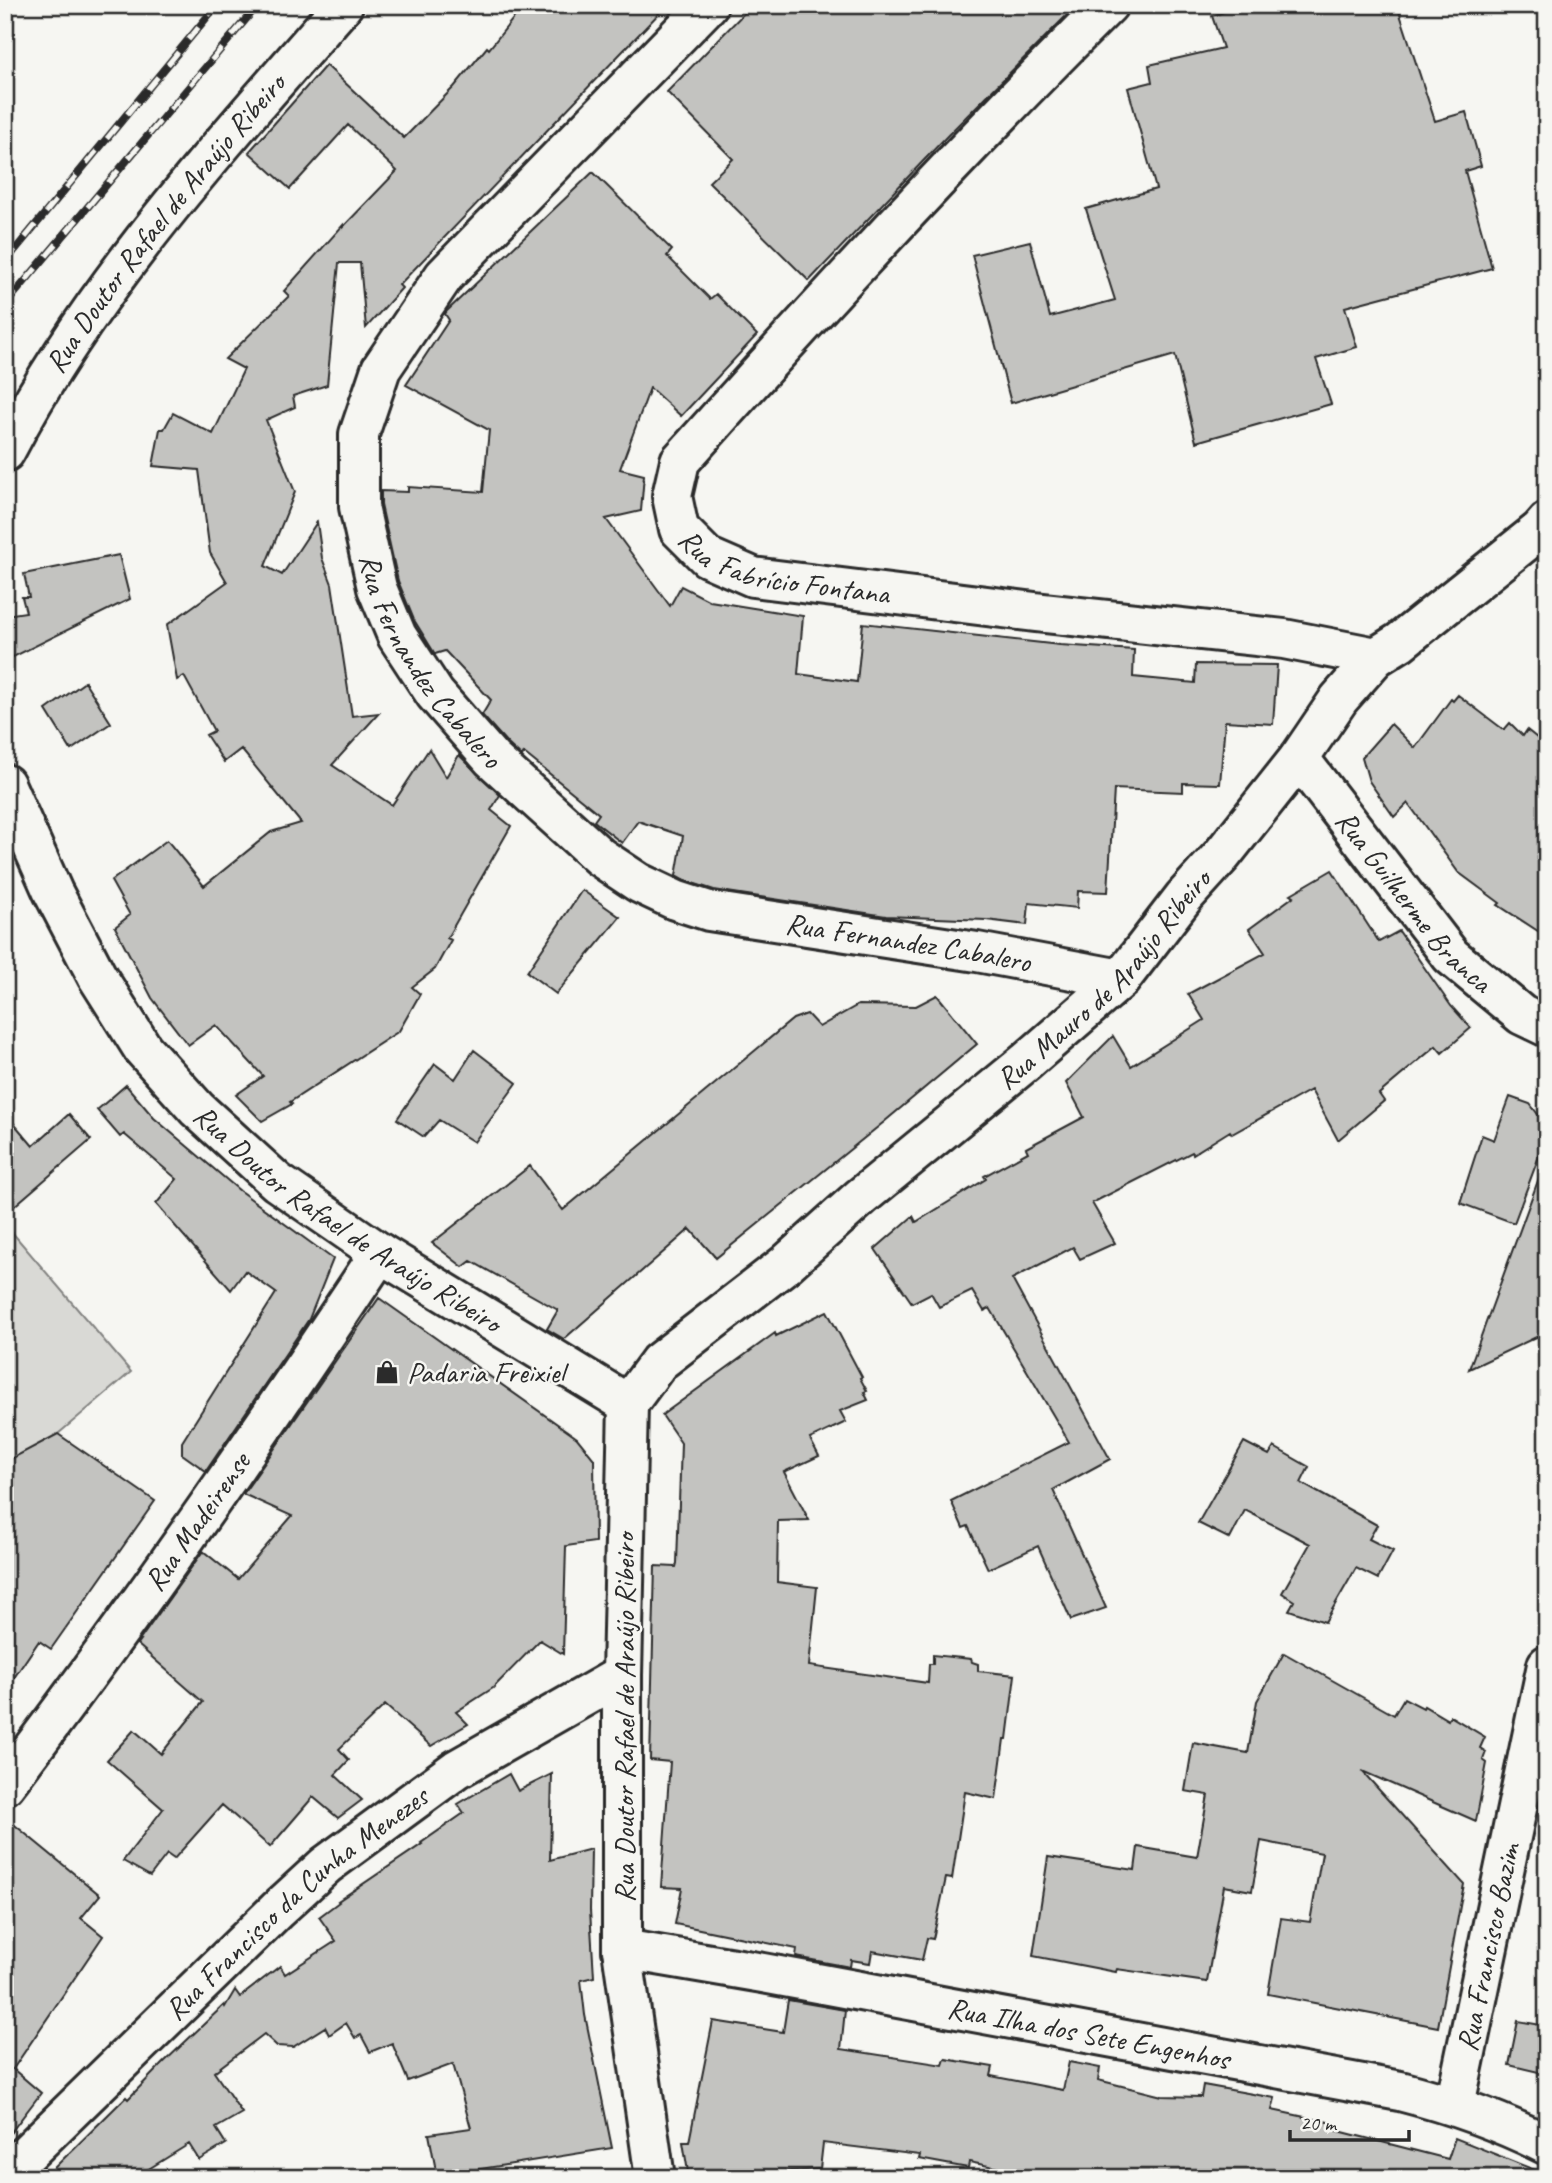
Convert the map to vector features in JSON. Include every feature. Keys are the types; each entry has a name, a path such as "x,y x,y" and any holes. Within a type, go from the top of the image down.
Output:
{"street":[{"name":"Rua Doutor Rafael de Araújo Ribeiro","path":"5,452 31,403 82,324 145,239 343,5"},
{"name":"Rua Fernandez Cabalero","path":"708,5 444,276 381,369 359,434 359,507 377,588 397,636 435,694 492,759 581,841 639,883 675,900 709,911 977,952 1121,979"},
{"name":"Rua Fabrício Fontana","path":"1108,5 1000,112 852,268 680,461 672,496 678,529 707,557 753,577 1283,639 1376,657"},
{"name":"Rua Mauro de Araújo Ribeiro","path":"628,1404 659,1362 786,1264 860,1197 976,1104 1121,979 1298,758 1339,699 1376,657 1400,642 1545,533"},
{"name":"Rua Guilherme Branca","path":"1298,758 1451,956 1522,1015 1547,1027"},
{"name":"Rua Doutor Rafael de Araújo Ribeiro","path":"5,784 60,904 97,976 143,1049 197,1109 277,1182 380,1253 628,1404 622,1675 622,1949 655,2178"},
{"name":"Rua Madeirense","path":"5,1785 68,1703 269,1420 380,1253"},
{"name":"Rua Francisco Bazim","path":"1455,2105 1547,1665"},
{"name":"Rua Francisco da Cunha Menezes","path":"5,2175 326,1865 457,1769 622,1675"},
{"name":"Rua Ilha dos Sete Engenhos","path":"622,1949 1400,2091 1455,2105 1547,2145"}],"shaded area":[{"path":"5,1224 131,1372 5,1479"}],"building":[{"path":"524,5 667,5 399,285 402,288 366,328 360,263 339,263 327,385 293,396 295,407 266,420 295,492 265,566 282,575 317,522 322,558 332,584 352,716 379,713 332,765 392,805 429,749 446,777 459,755 500,795 491,810 511,826 447,938 451,940 435,969 412,987 420,994 399,1031 290,1102 292,1104 262,1121 236,1095 263,1076 216,1025 188,1045 152,998 115,927 130,915 111,881 167,840 204,886 271,832 301,823 241,749 224,762 206,735 214,731 184,676 177,680 167,625 227,582 210,553 199,470 153,466 160,429 164,429 173,413 213,434 244,369 225,359 289,296 284,291 343,225 397,171 348,125 290,189 249,152 326,65 404,138 454,87 487,47 489,49"},
{"path":"752,5 1077,5 809,281 709,182 733,159 667,92"},
{"path":"1244,5 1397,5 1435,121 1466,112 1481,166 1465,171 1492,268 1345,307 1357,347 1316,359 1331,404 1196,442 1175,355 1011,403 972,255 1030,241 1050,317 1115,300 1086,209 1156,189 1128,88 1152,82 1149,65 1223,48 1212,16"},
{"path":"593,172 672,250 667,256 710,299 716,294 757,335 681,416 650,388 620,469 644,475 641,511 606,519 670,606 681,586 710,601 803,616 798,674 857,682 863,623 1060,645 1134,650 1133,677 1195,683 1196,664 1277,665 1273,724 1225,721 1220,784 1183,783 1183,792 1114,789 1108,892 1078,891 1077,908 1029,903 1027,925 986,920 886,916 714,890 683,880 676,876 683,836 638,821 622,843 594,821 599,814 524,753 522,757 508,744 482,715 491,700 445,651 435,654 414,620 398,581 381,505 381,491 408,492 408,487 483,492 489,430 406,385 449,320 445,314 447,311"},
{"path":"119,555 130,599 5,661 5,615 26,612 22,597 29,597 24,574"},
{"path":"85,682 111,723 71,750 46,710"},
{"path":"1458,695 1504,730 1510,723 1523,736 1527,730 1547,746 1547,937 1498,905 1500,903 1458,872 1408,803 1394,817 1369,781 1362,757 1391,724 1415,748 1451,699 1453,701"},
{"path":"1332,870 1379,942 1399,931 1451,1006 1471,1028 1442,1053 1436,1046 1379,1094 1384,1101 1338,1140 1311,1090 1232,1134 1230,1131 1193,1154 1192,1152 1092,1203 1115,1243 1080,1259 1073,1247 1012,1279 1110,1459 1053,1490 1106,1608 1071,1620 1038,1546 988,1569 968,1526 963,1528 951,1501 1069,1442 990,1308 984,1311 972,1291 939,1307 931,1293 912,1303 875,1249 913,1216 916,1222 986,1179 984,1176 1028,1152 1026,1148 1084,1117 1066,1083 1113,1036 1131,1066 1204,1020 1188,994 1265,953 1249,929 1294,896 1291,894"},
{"path":"582,890 620,917 556,994 527,972"},
{"path":"937,995 977,1044 716,1258 690,1229 564,1339 547,1329 558,1310 471,1261 463,1267 432,1243 530,1166 563,1210 793,1019 807,1014 819,1027 858,1005 916,1006"},
{"path":"474,1050 517,1083 474,1142 439,1120 424,1137 397,1119 435,1064 455,1079"},
{"path":"126,1085 154,1118 240,1191 333,1259 309,1319 206,1471 182,1454 182,1442 276,1293 245,1271 231,1290 156,1204 177,1179 124,1134 120,1137 97,1110"},
{"path":"1510,1097 1530,1104 1547,1126 1547,1135 1514,1223 1460,1203 1482,1135 1494,1140"},
{"path":"5,1113 33,1146 69,1114 91,1140 5,1214"},
{"path":"1543,1167 1547,1167 1547,1332 1469,1369"},
{"path":"379,1298 577,1438 594,1459 595,1542 566,1546 563,1654 540,1640 493,1688 456,1712 468,1724 431,1746 385,1705 339,1749 349,1760 335,1775 362,1800 338,1818 313,1797 270,1847 222,1805 174,1859 167,1854 150,1876 123,1861 163,1809 107,1760 134,1730 161,1754 203,1702 137,1644 203,1551 238,1579 292,1516 243,1494"},
{"path":"827,1311 862,1377 860,1378 867,1391 864,1392 868,1400 840,1411 846,1422 810,1439 819,1456 784,1472 809,1520 778,1521 777,1582 817,1587 809,1666 928,1683 929,1664 933,1664 933,1655 971,1659 978,1664 978,1671 1015,1675 996,1799 965,1792 952,1879 946,1878 933,1939 927,1938 922,1960 872,1951 870,1963 851,1960 850,1967 796,1957 797,1949 675,1924 682,1888 661,1887 670,1762 650,1760 655,1566 676,1567 677,1563 681,1443 662,1415 775,1333 776,1336"},
{"path":"58,1434 155,1501 51,1649 39,1641 5,1691 5,1462"},
{"path":"1244,1442 1269,1455 1274,1447 1309,1467 1301,1483 1377,1525 1369,1539 1393,1551 1378,1579 1356,1568 1325,1622 1289,1610 1294,1601 1282,1593 1310,1544 1245,1510 1230,1539 1198,1523"},
{"path":"1284,1653 1394,1715 1404,1698 1448,1720 1450,1716 1485,1737 1480,1748 1486,1752 1483,1760 1487,1763 1476,1821 1362,1771 1464,1884 1438,2027 1268,1994 1281,1918 1310,1922 1322,1853 1261,1841 1252,1891 1224,1886 1207,1982 1117,1969 1116,1972 1033,1956 1048,1857 1135,1870 1138,1847 1197,1857 1208,1795 1185,1791 1193,1743 1248,1753 1257,1701"},
{"path":"509,1774 518,1791 552,1774 550,1860 591,1849 590,1910 594,1977 581,1980 585,2015 612,2148 437,2176 429,2134 471,2128 453,2064 408,2081 392,2043 370,2052 361,2035 355,2038 346,2023 329,2035 325,2027 293,2047 277,2046 264,2034 214,2072 242,2113 216,2128 226,2144 199,2160 189,2144 134,2178 44,2178 126,2097 128,2099 224,2005 225,2007 235,1990 240,1997 280,1966 285,1974 336,1941 319,1917 464,1813 458,1804"},
{"path":"5,1817 100,1895 81,1918 103,1936 13,2069 41,2093 5,2140"},
{"path":"788,2000 845,2010 841,2049 943,2065 945,2059 993,2067 991,2076 1063,2090 1069,2062 1100,2068 1098,2080 1162,2096 1201,2097 1203,2085 1275,2098 1272,2110 1333,2123 1331,2129 1448,2159 1455,2138 1547,2175 1547,2178 1226,2178 1187,2169 1185,2178 1049,2178 969,2162 968,2168 919,2159 920,2155 823,2143 820,2169 689,2178 683,2142 689,2142 713,2021 783,2032"},
{"path":"1518,2021 1547,2026 1547,2074 1509,2065"}],"railway":[{"path":"5,262 217,5"},
{"path":"5,305 258,5"}],"place":[{"name":"Padaria Freixiel","path":"387,1372"}]}
